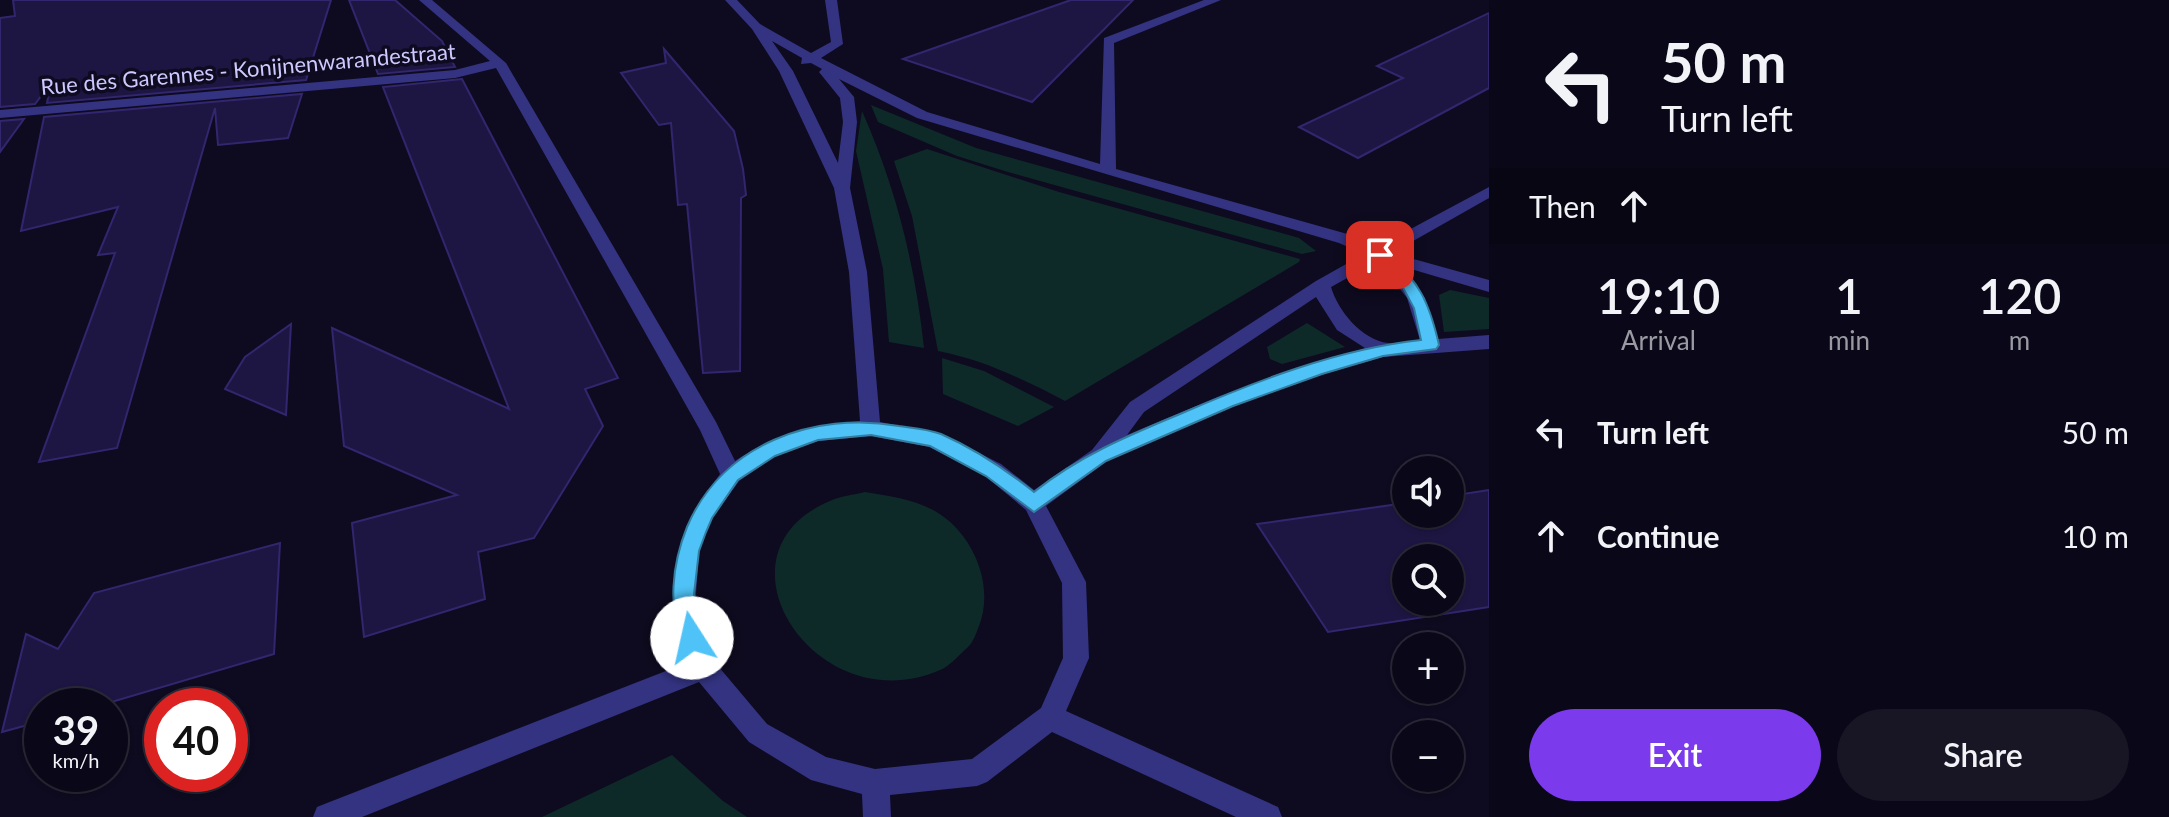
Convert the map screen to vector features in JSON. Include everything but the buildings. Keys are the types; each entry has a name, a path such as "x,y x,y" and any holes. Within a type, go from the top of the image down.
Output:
{"street":[{"path":"425,0 500,63 709,428 731,475"},
{"path":"731,0 756,27 786,71 842,188 858,272 865,388 871,428"},
{"path":"786,71 837,44 831,0"},
{"path":"1108,170 1108,41 1215,0"},
{"path":"756,27 870,91 922,115 1345,239 1380,255 1489,286"},
{"path":"813,58 847,97 850,122 842,188"},
{"name":"Rue des Garennes - Konijnenwarandestraat","path":"0,114 455,74 500,63"},
{"path":"1099,456 1137,407 1322,285 1489,192"},
{"path":"1380,255 1407,279 1422,308 1430,345"},
{"path":"1322,285 1326,305 1342,324 1383,350"},
{"path":"1034,503 1071,473 1099,456 1227,401 1317,369 1383,350 1489,342"},
{"path":"871,428 934,440 993,470 1034,503 1074,582 1076,658 1050,717 977,772 875,783 821,770 758,733 704,668 692,638 684,594 688,551 703,513 731,475 768,450 817,433 871,428"},
{"path":"327,817 704,668"},
{"path":"1050,717 1268,817"},
{"path":"875,783 877,817"}],"green space":[{"path":"871,105 976,148 1299,238 1316,251 1302,254 957,156 878,122"},
{"path":"862,111 885,169 902,227 924,348 889,342 883,269 856,151"},
{"path":"927,149 1059,192 1300,259 1065,401 1003,371 938,351 912,216 894,161"},
{"path":"1450,290 1489,298 1489,329 1444,332 1439,295"},
{"path":"1307,323 1345,347 1282,364 1270,359 1267,347"},
{"path":"942,358 984,371 1054,407 1018,426 943,394"},
{"path":"865,492 910,501 935,511 960,532 977,561 984,594 979,626 970,645 940,670 895,680 853,674 818,654 792,626 777,592 777,557 794,526 830,501"},
{"path":"672,755 723,801 747,817 542,817"}],"route":[{"path":"692,638 684,594 688,551 703,513 731,475 768,450 817,433 871,428 934,440 993,470 1034,503 1071,473 1099,456 1227,401 1317,369 1383,350 1430,345 1422,308 1407,279 1380,255"}]}
